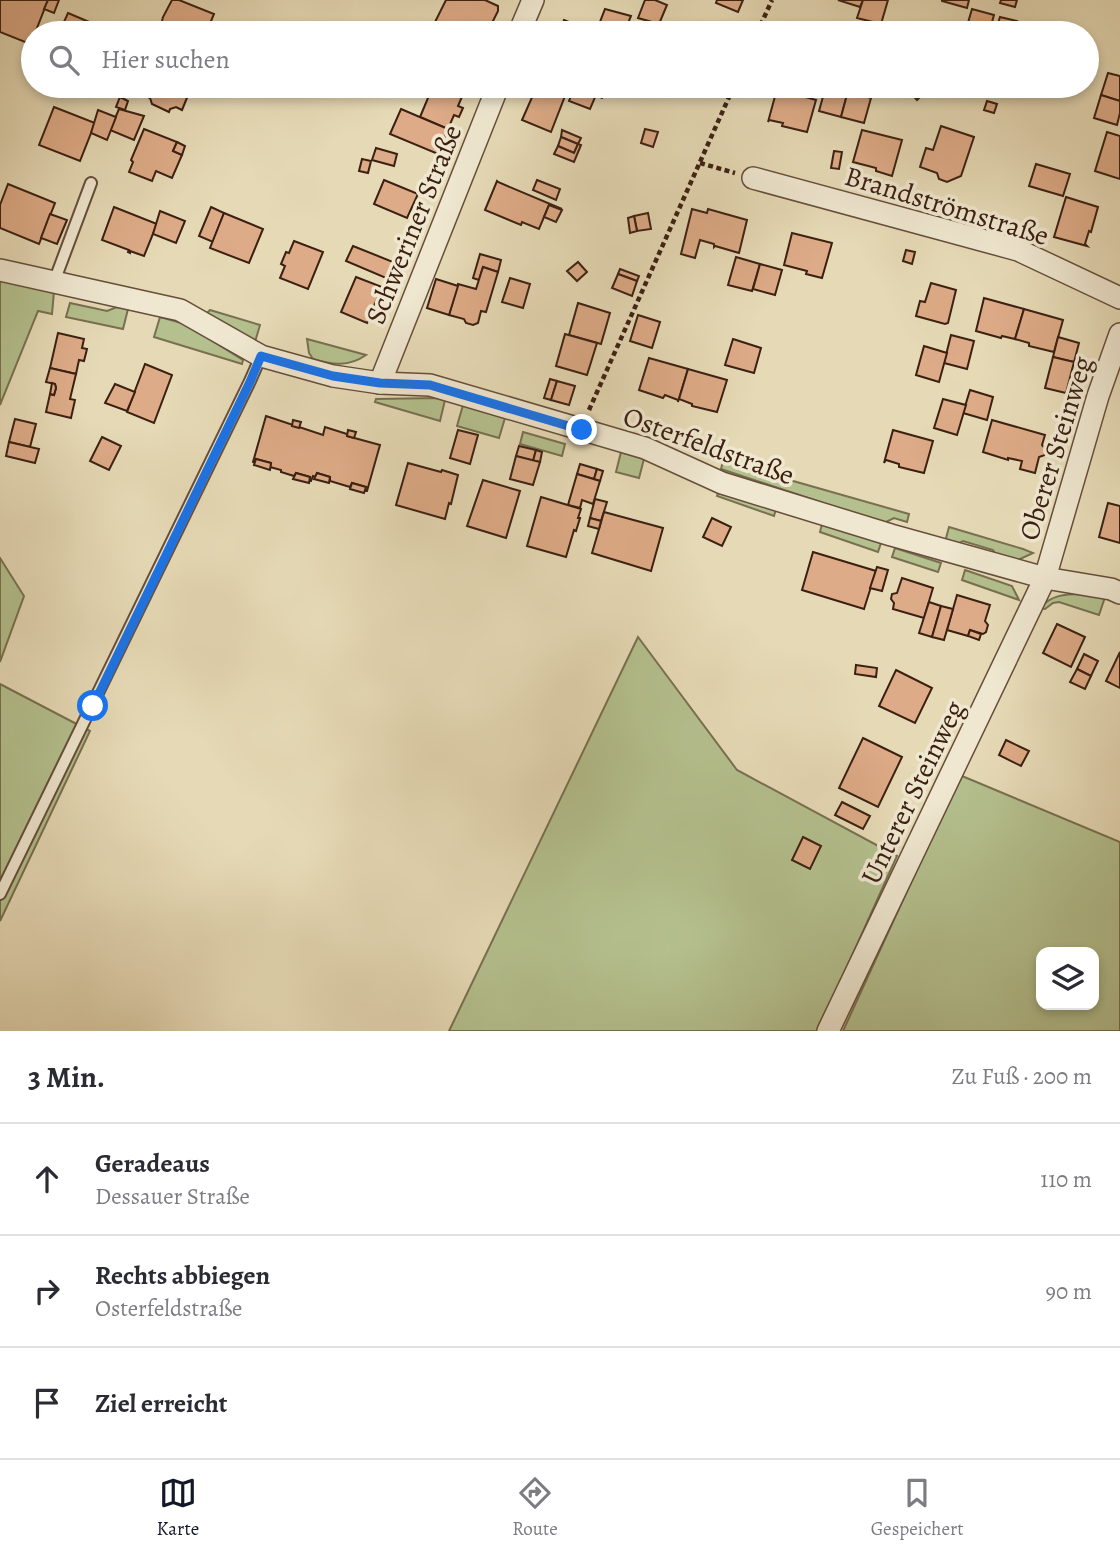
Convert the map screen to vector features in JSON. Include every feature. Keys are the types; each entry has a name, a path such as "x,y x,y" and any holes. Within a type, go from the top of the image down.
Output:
{"street":[{"path":"524,21 533,0"},
{"name":"Schweriner Straße","path":"380,383 493,98"},
{"name":"Brandströmstraße","path":"753,178 1018,250 1120,298"},
{"name":"Osterfeldstraße","path":"0,270 180,310 261,356 333,376 380,383 430,385 645,448 722,484 891,535 1045,578 1111,589 1120,593"},
{"name":"Oberer Steinweg","path":"1045,578 1098,396 1120,334"},
{"name":"Unterer Steinweg","path":"828,1031 1045,578"}],"lane":[{"path":"54,282 91,183"},
{"path":"0,894 261,356"}],"path":[{"path":"762,21 772,0"},
{"path":"582,430 729,98"},
{"path":"699,163 753,178"}],"green space":[{"path":"0,279 54,291 52,314 38,311 0,405"},
{"path":"70,303 107,311 117,307 128,309 123,329 66,317"},
{"path":"210,310 260,325 255,342 206,314"},
{"path":"160,317 185,324 243,360 242,364 154,337"},
{"path":"307,339 366,355 347,363 320,361 313,359 309,353"},
{"path":"376,399 445,400 440,421 375,402"},
{"path":"463,405 505,418 499,438 457,426"},
{"path":"523,432 565,444 562,456 520,444"},
{"path":"621,452 644,459 639,478 616,472"},
{"path":"723,461 909,514 907,522 894,518 884,523 721,469"},
{"path":"719,491 776,509 774,516 717,496"},
{"path":"822,524 881,543 878,552 820,532"},
{"path":"949,527 1033,553 1018,560 998,559 993,550 963,541 954,546 945,542"},
{"path":"895,548 941,563 938,572 892,557"},
{"path":"0,558 24,596 0,662"},
{"path":"965,570 1012,586 1019,600 962,580"},
{"path":"1081,594 1105,597 1099,615 1059,602 1045,609 1040,608 1059,596"},
{"path":"638,637 737,770 897,856 818,1031 449,1031"},
{"path":"0,684 90,731 0,921"},
{"path":"962,776 1120,842 1120,1031 843,1031"}],"building":[{"path":"0,0 48,0 40,21 21,21 21,40 0,32"},
{"path":"48,0 59,0 54,13 44,9"},
{"path":"172,0 179,0 214,14 211,21 162,21"},
{"path":"446,0 485,0 498,6 493,21 436,21"},
{"path":"645,0 655,0 667,5 660,21 638,18"},
{"path":"717,0 743,0 738,12 716,3"},
{"path":"838,0 863,0 860,7"},
{"path":"863,0 888,0 882,21 857,18"},
{"path":"942,0 969,0 967,8"},
{"path":"1001,0 1017,0 1015,7 1000,3"},
{"path":"605,9 631,16 629,21 600,21"},
{"path":"972,9 994,15 992,21 968,21"},
{"path":"68,13 87,21 64,21"},
{"path":"1000,17 1017,21 999,21"},
{"path":"1108,73 1120,76 1120,101 1101,95"},
{"path":"1101,95 1120,101 1117,125 1094,118"},
{"path":"120,98 128,101 125,110 116,107"},
{"path":"150,98 187,98 182,110 176,107 169,112 152,104"},
{"path":"428,98 461,98 458,106 463,108 459,117 454,115 448,129 420,117"},
{"path":"532,98 564,98 551,132 522,120"},
{"path":"570,98 595,98 590,109 569,101"},
{"path":"775,98 816,100 807,132 782,126 783,123 768,122"},
{"path":"823,98 846,98 841,117 819,111"},
{"path":"846,98 871,98 864,123 841,117"},
{"path":"987,101 997,104 994,113 984,110"},
{"path":"54,107 95,123 80,161 39,145"},
{"path":"119,109 144,116 134,140 110,130"},
{"path":"401,109 448,129 438,154 390,134"},
{"path":"98,110 116,117 107,140 91,133"},
{"path":"941,126 974,137 961,176 947,182 939,179 937,173 920,167 926,148 933,150"},
{"path":"144,129 177,142 173,151 182,155 172,178 156,171 152,181 129,172"},
{"path":"645,129 658,132 653,147 641,143"},
{"path":"562,130 581,138 578,144 561,137"},
{"path":"862,130 902,140 892,176 876,171 876,168 853,162"},
{"path":"1107,132 1120,136 1120,179 1095,171"},
{"path":"561,137 578,144 574,153 558,146"},
{"path":"177,142 185,146 182,155 173,151"},
{"path":"578,144 581,145 574,162 554,154 558,146 574,153"},
{"path":"376,148 397,154 394,166 372,160"},
{"path":"834,151 842,152 839,169 831,168"},
{"path":"362,159 371,161 368,173 359,171"},
{"path":"1036,164 1070,174 1063,196 1029,186"},
{"path":"384,180 418,194 407,218 374,204"},
{"path":"537,180 560,189 556,200 533,190"},
{"path":"497,181 562,209 549,205 539,229 522,222 521,225 485,210"},
{"path":"8,184 55,203 39,244 0,228 0,205"},
{"path":"1066,197 1098,207 1085,244 1087,246 1054,237"},
{"path":"549,205 562,210 556,222 544,217"},
{"path":"114,207 157,224 144,256 130,253 129,250 102,240"},
{"path":"211,207 224,213 213,242 199,236"},
{"path":"692,209 707,213 708,209 747,220 739,253 714,247 714,244 700,240 695,258 681,254"},
{"path":"160,211 185,221 176,243 153,234"},
{"path":"224,213 263,229 249,263 210,248"},
{"path":"648,213 651,229 637,231 634,216"},
{"path":"50,214 67,220 57,244 41,238"},
{"path":"634,216 637,231 630,233 628,218"},
{"path":"792,233 832,243 822,278 784,265"},
{"path":"294,241 323,252 308,289 280,278 285,266 281,264"},
{"path":"353,246 393,262 386,278 346,261"},
{"path":"906,250 915,252 912,264 903,261"},
{"path":"480,254 501,260 498,272 483,267 479,280 473,278"},
{"path":"736,257 760,264 752,291 728,285"},
{"path":"578,262 587,272 577,281 567,271"},
{"path":"760,264 782,270 775,295 753,289"},
{"path":"483,267 498,272 486,312 481,311 478,323 473,325 449,315 458,284 476,289"},
{"path":"620,269 639,276 637,281 618,274"},
{"path":"618,274 637,281 632,296 612,288"},
{"path":"356,277 382,287 367,323 341,312"},
{"path":"510,278 530,284 523,308 502,302"},
{"path":"436,279 458,286 449,315 427,308"},
{"path":"931,283 956,290 948,323 916,316 920,301 925,302"},
{"path":"984,298 1024,309 1015,339 976,331"},
{"path":"578,303 610,313 601,344 569,335"},
{"path":"1024,309 1063,320 1054,352 1029,346 1029,343 1015,339"},
{"path":"638,315 660,322 652,348 630,341"},
{"path":"58,333 84,339 82,348 87,349 84,361 79,360 76,374 50,368"},
{"path":"565,334 597,343 587,375 556,366"},
{"path":"951,335 974,341 967,369 944,363"},
{"path":"1058,337 1079,343 1074,362 1053,357"},
{"path":"733,339 761,348 754,373 725,365"},
{"path":"924,346 947,353 939,382 916,375"},
{"path":"1053,357 1074,362 1066,393 1045,388"},
{"path":"649,358 688,369 678,402 665,395 663,398 639,390"},
{"path":"145,364 172,375 154,423 127,412"},
{"path":"50,368 76,374 70,399 75,400 71,418 46,412 50,394 54,395 56,388 55,384 46,382"},
{"path":"688,369 727,380 717,412 692,406 679,399"},
{"path":"550,379 557,381 551,400 544,398"},
{"path":"557,381 575,386 569,405 551,400"},
{"path":"52,383 56,388 54,395 50,394"},
{"path":"115,384 135,392 127,411 105,403"},
{"path":"970,390 993,397 987,420 963,413"},
{"path":"943,399 966,405 957,435 934,428"},
{"path":"266,416 323,435 325,427 380,445 367,491 366,487 352,483 350,487 330,481 330,477 317,473 316,477 313,476 309,481 310,477 296,473 294,476 270,467 271,463 256,459 255,463 253,462"},
{"path":"15,419 36,424 30,447 9,442"},
{"path":"293,420 301,422 299,428 292,426"},
{"path":"992,420 1045,435 1042,445 1047,451 1039,457 1035,473 1020,469 1022,461 1008,460 983,452"},
{"path":"348,430 356,432 354,438 347,436"},
{"path":"458,430 478,435 470,464 450,458"},
{"path":"893,430 933,441 924,473 899,467 899,464 886,460 884,463"},
{"path":"102,437 121,446 109,470 90,461"},
{"path":"9,442 39,449 35,463 6,456"},
{"path":"519,446 536,450 533,461 516,456"},
{"path":"536,450 542,452 540,462 533,461"},
{"path":"516,456 540,462 533,485 510,479"},
{"path":"256,459 271,463 270,470 254,465"},
{"path":"408,463 458,475 445,519 396,505"},
{"path":"580,464 597,469 594,479 577,474"},
{"path":"597,469 603,471 600,481 594,479"},
{"path":"296,473 310,477 309,483 293,479"},
{"path":"317,473 330,477 329,483 314,479"},
{"path":"577,474 600,481 593,504 582,500 580,508 568,505"},
{"path":"483,480 520,491 506,538 467,526"},
{"path":"352,483 366,487 364,493 350,489"},
{"path":"541,497 581,509 566,557 527,546"},
{"path":"595,499 607,502 601,521 590,518"},
{"path":"1108,503 1120,506 1120,543 1099,537"},
{"path":"604,512 663,528 651,571 592,553"},
{"path":"590,518 601,521 599,529 588,526"},
{"path":"712,518 731,527 722,546 703,537"},
{"path":"813,552 876,571 864,609 802,590"},
{"path":"877,567 888,570 882,591 870,588"},
{"path":"902,578 933,588 924,618 893,609 892,594 897,593"},
{"path":"957,595 990,605 985,621 988,625 986,632 983,634 970,630 968,636 947,630"},
{"path":"929,602 941,606 932,637 919,633"},
{"path":"941,606 953,609 944,640 932,637"},
{"path":"1057,624 1085,637 1071,667 1043,653"},
{"path":"970,630 981,634 979,640 968,636"},
{"path":"1120,652 1120,688 1106,681"},
{"path":"1084,654 1098,661 1091,676 1077,669"},
{"path":"856,665 877,668 876,677 855,674"},
{"path":"1077,669 1091,676 1085,689 1070,682"},
{"path":"896,670 932,688 915,723 879,706"},
{"path":"863,738 902,757 878,807 839,788"},
{"path":"1006,740 1029,751 1021,766 999,755"},
{"path":"842,802 870,816 863,829 835,815"},
{"path":"803,837 821,846 810,869 792,860"}],"route":[{"path":"93,706 261,356 333,376 380,383 430,385 582,430"}]}
